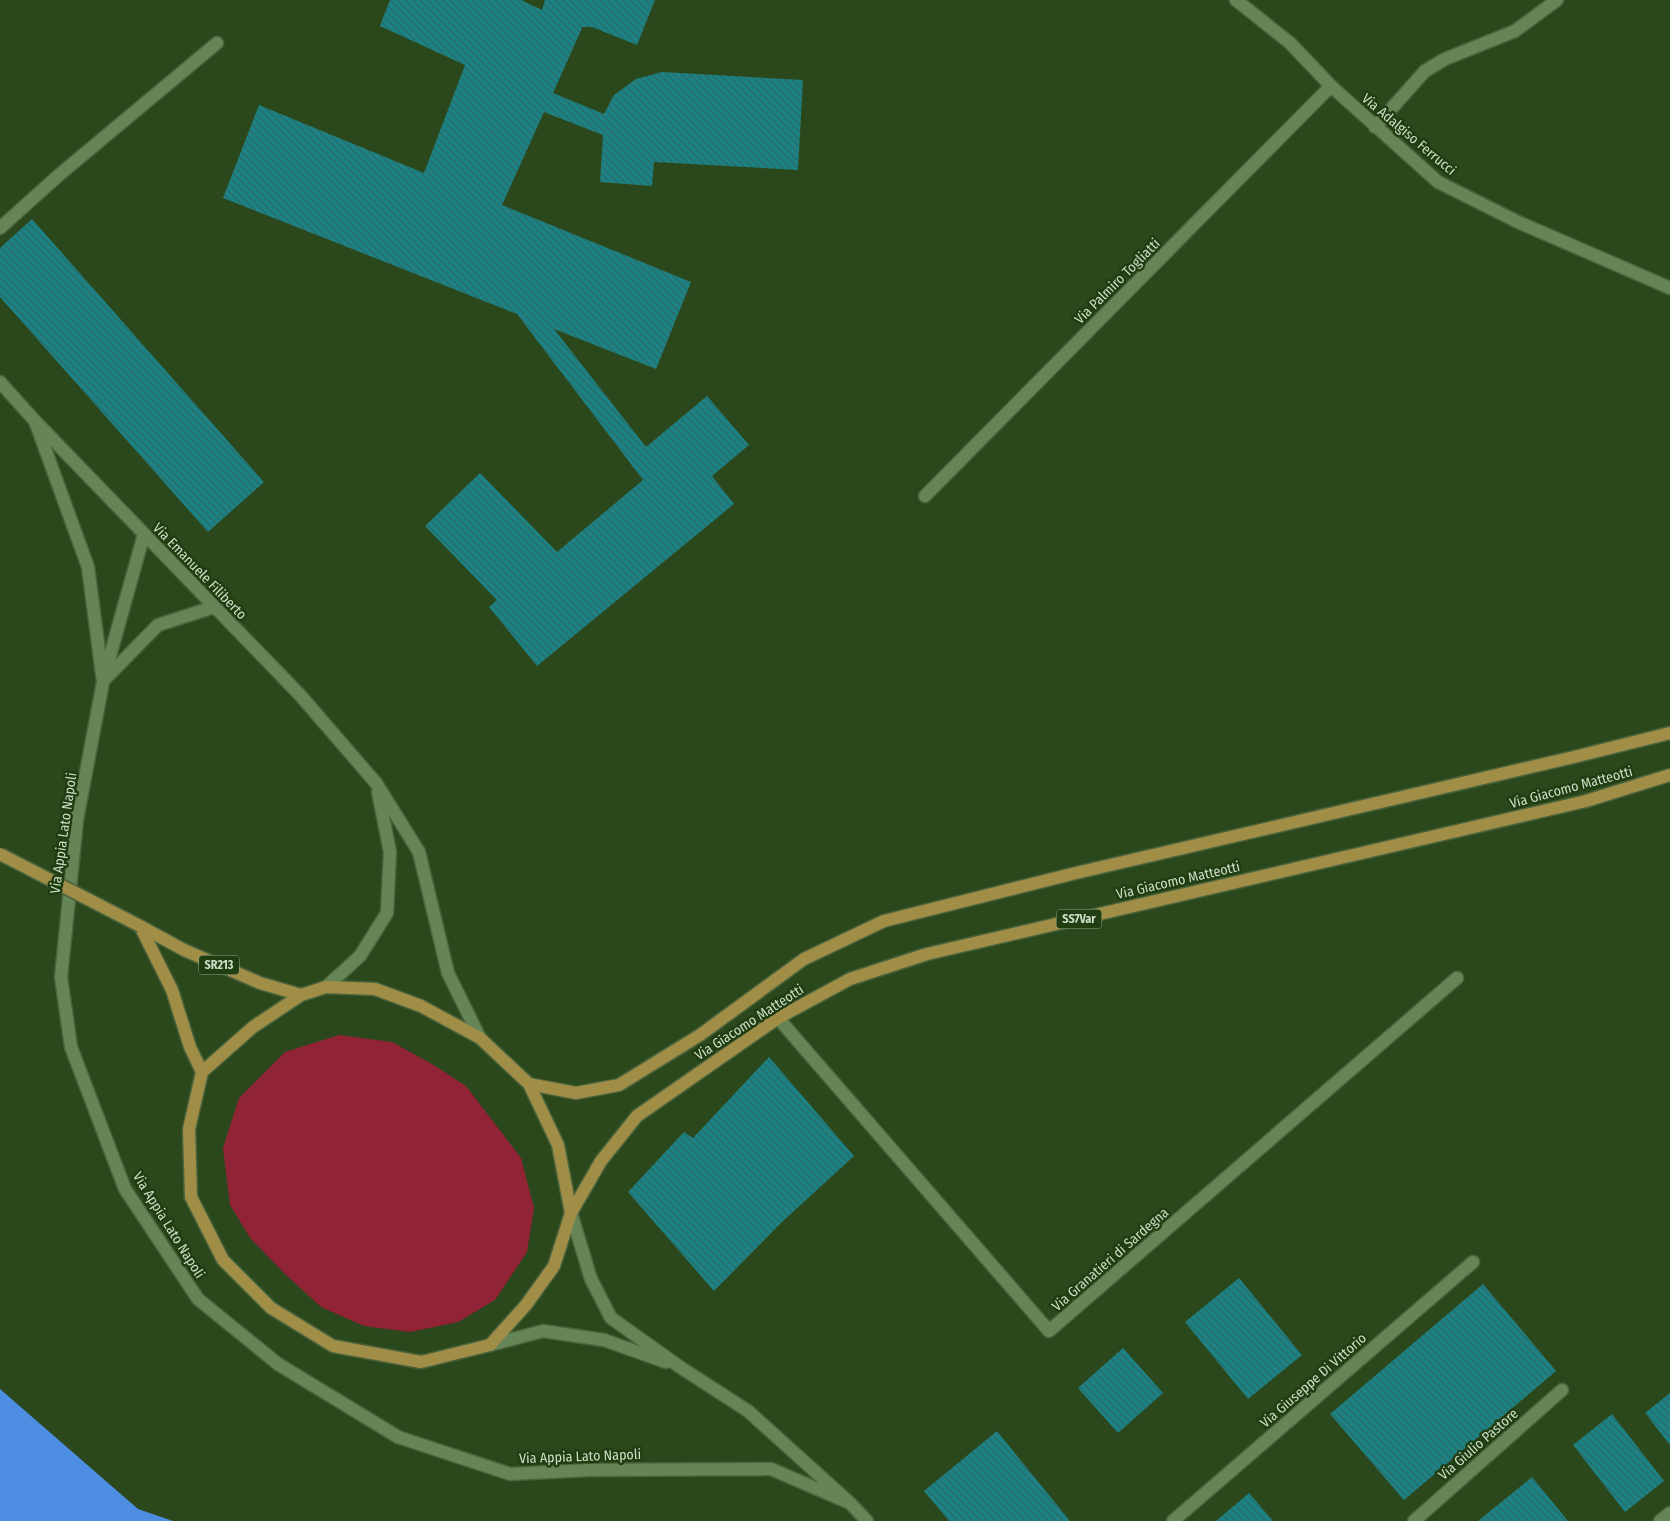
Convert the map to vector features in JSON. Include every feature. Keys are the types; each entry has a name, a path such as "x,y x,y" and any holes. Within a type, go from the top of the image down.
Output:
{"main road":[{"name":"Via Giacomo Matteotti","path":"530,1084 576,1093 619,1085 700,1035 804,959 884,921 1076,873 1670,733"},
{"name":"Via Giacomo Matteotti","path":"490,1345 526,1305 554,1266 571,1213 601,1161 637,1116 778,1018 850,979 927,954 1586,801 1670,775"},
{"name":"SR213","path":"0,854 184,950 260,983 301,995"},
{"path":"140,926 172,990 190,1047 202,1072"},
{"path":"490,1345 421,1362 333,1346 271,1308 222,1260 191,1197 189,1129 202,1072 253,1027 301,995 326,987 375,989 421,1006 480,1038 530,1084 558,1145 571,1213"}],"street":[{"name":"Via Adalgiso Ferrucci","path":"1236,0 1290,43 1331,86 1438,182 1518,222 1670,288"},
{"path":"1375,127 1425,71 1445,59 1515,31 1557,0"},
{"path":"0,228 217,43"},
{"name":"Via Palmiro Togliatti","path":"925,496 1331,86"},
{"name":"Via Emanuele Filiberto","path":"0,382 35,421 300,695 376,783 419,852 448,974 480,1038"},
{"name":"Via Appia Lato Napoli","path":"35,421 88,567 103,682 76,820 61,977 71,1046 125,1189 198,1299 278,1364 398,1437 510,1474 590,1470 771,1469 850,1503"},
{"path":"103,682 144,534"},
{"path":"103,682 158,625 214,606"},
{"path":"326,987 360,956 387,913 390,852 376,783"},
{"name":"Via Granatieri di Sardegna","path":"778,1018 1049,1331 1457,978"},
{"name":"Via Appia Lato Napoli","path":"571,1213 591,1279 611,1318 680,1367 748,1411 850,1503 867,1521"},
{"name":"Via Giuseppe Di Vittorio","path":"1173,1521 1472,1262"},
{"name":"Via Appia Lato Napoli","path":"490,1345 543,1331 604,1340 680,1367"},
{"name":"Via Giulio Pastore","path":"1414,1521 1562,1390"},
{"path":"1660,1521 1670,1513"}],"shaded area":[{"path":"339,1035 392,1042 432,1064 466,1086 521,1158 534,1208 527,1252 495,1300 458,1322 410,1332 364,1326 321,1307 251,1239 230,1205 223,1148 239,1098 285,1052"}],"water":[{"path":"0,1389 138,1509 173,1521 0,1521"}],"building":[{"path":"390,0 521,0 542,10 545,0 655,0 637,45 592,27 580,27 582,28 553,93 604,114 614,95 636,79 662,72 803,80 798,170 654,162 652,186 600,182 603,135 544,112 502,205 691,282 656,369 554,329 646,447 707,396 749,445 712,476 734,504 537,666 489,607 497,600 425,526 480,473 557,552 643,480 517,314 223,198 259,105 424,173 465,65 380,26"},
{"path":"32,219 264,482 208,532 0,297 0,248"},
{"path":"769,1057 854,1156 782,1222 714,1291 628,1192 684,1132 693,1138"},
{"path":"1239,1278 1302,1355 1248,1399 1185,1322"},
{"path":"1483,1284 1556,1371 1404,1500 1330,1414"},
{"path":"1123,1348 1163,1393 1118,1433 1078,1388"},
{"path":"1670,1393 1670,1445 1645,1413"},
{"path":"1612,1414 1664,1481 1625,1512 1573,1445"},
{"path":"997,1431 1070,1521 949,1521 924,1491"},
{"path":"1532,1477 1568,1521 1478,1521"},
{"path":"1249,1493 1273,1521 1216,1521"}]}
